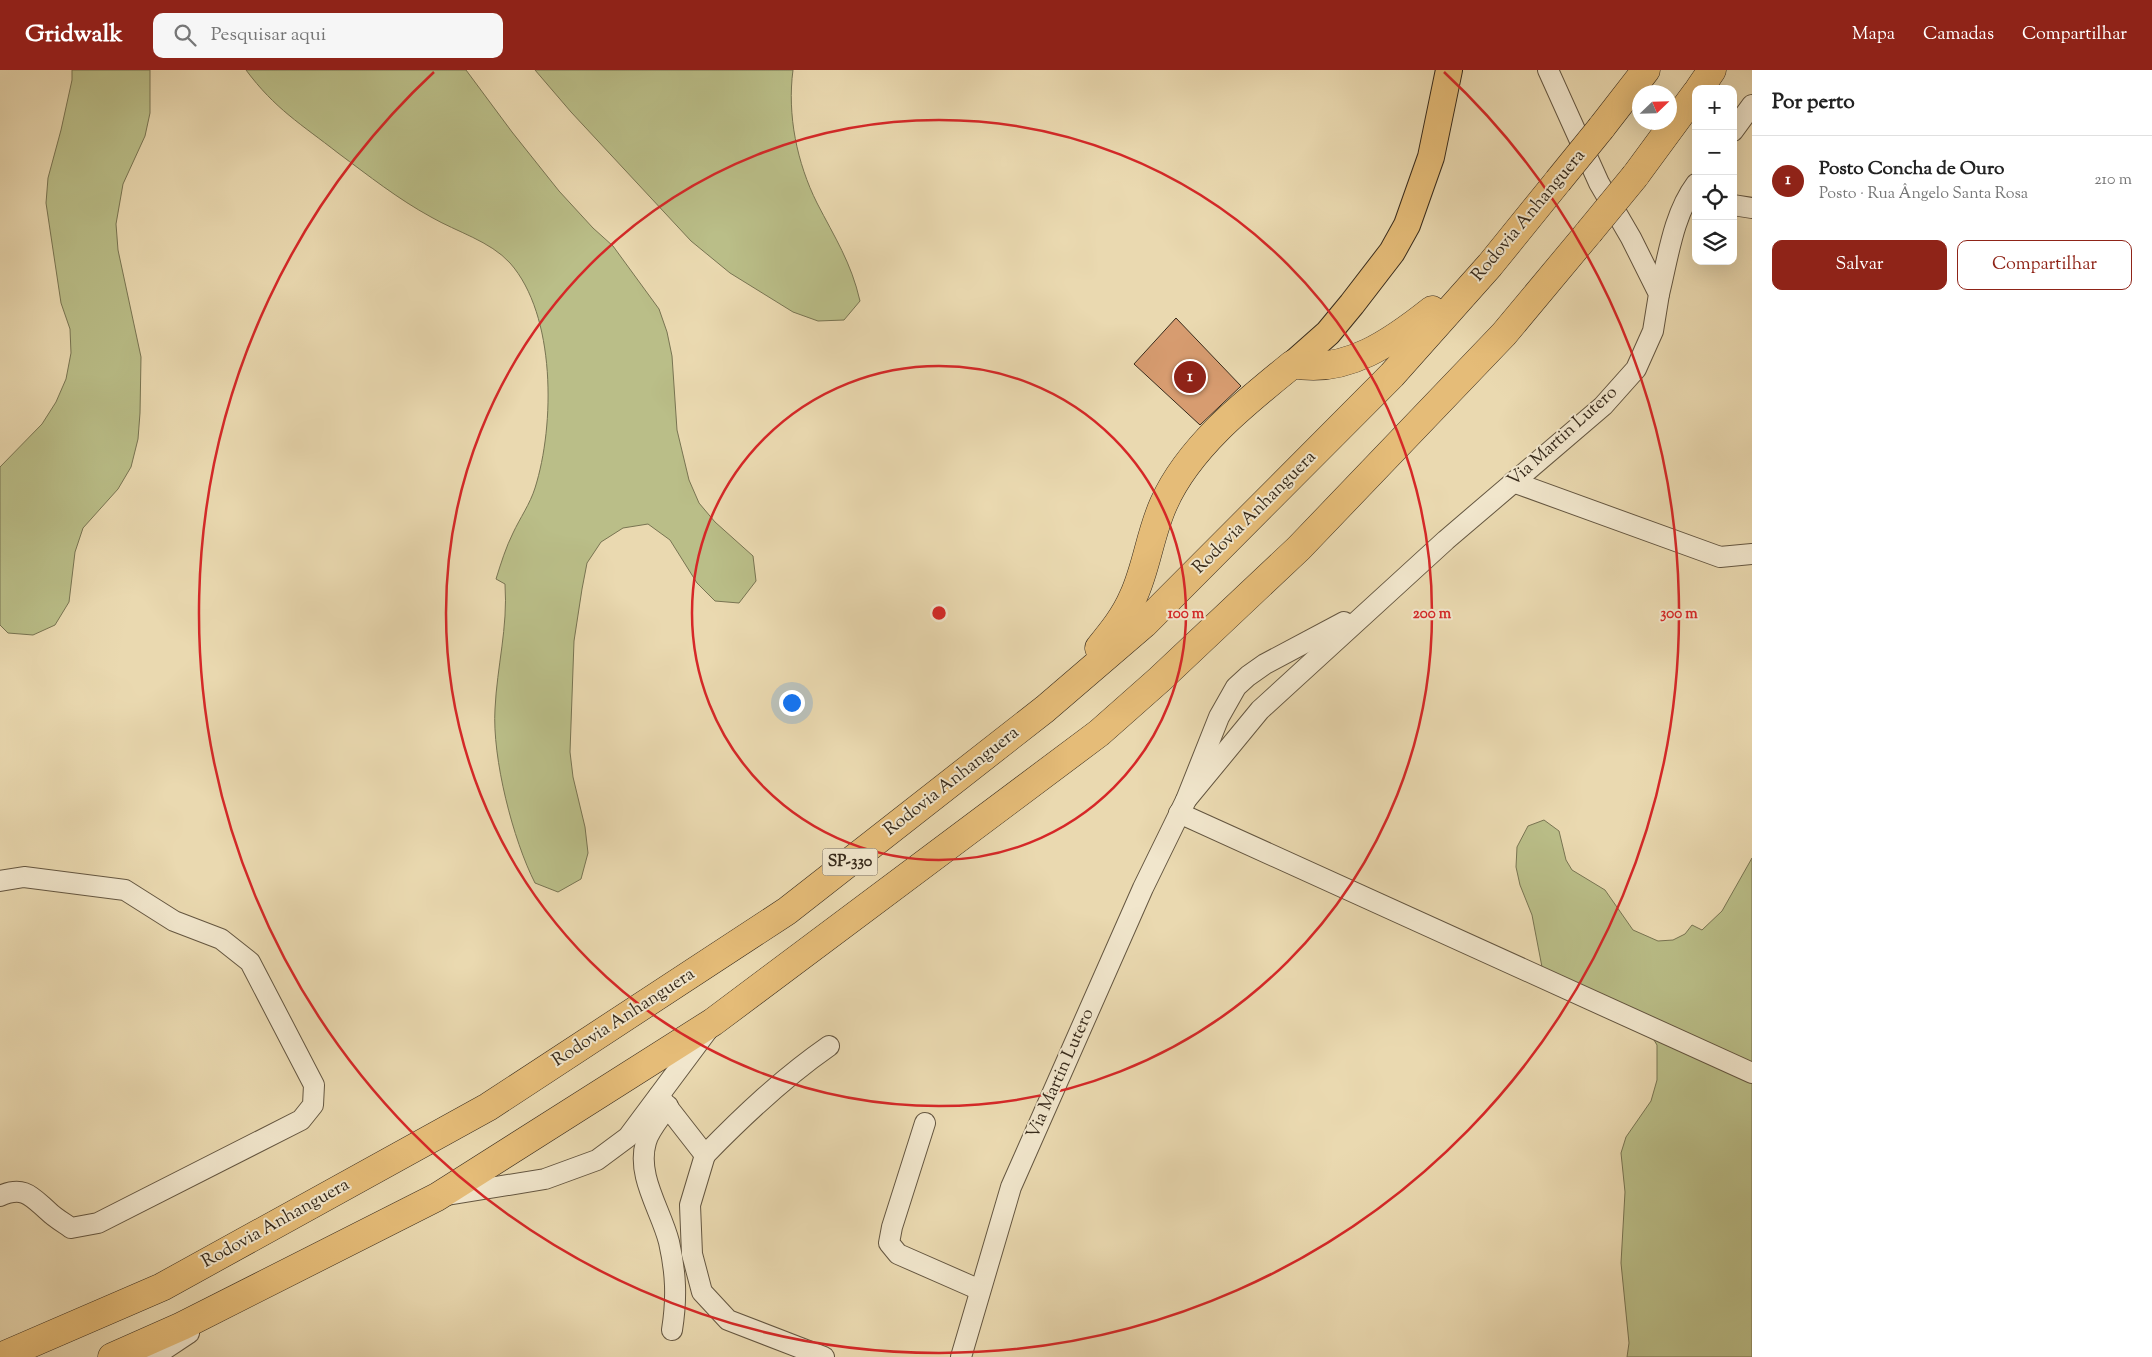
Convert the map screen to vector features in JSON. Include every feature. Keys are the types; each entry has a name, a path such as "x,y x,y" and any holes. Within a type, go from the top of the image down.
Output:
{"highway":[{"name":"Rodovia Anhanguera","path":"0,1357 162,1287 488,1107 787,911 1045,709 1144,624 1392,375 1490,265 1646,70"},
{"path":"1702,85 1712,70"},
{"name":"SP-330","path":"112,1357 182,1326 253,1291 437,1196 713,1022 1099,733 1160,679 1312,534 1504,334 1635,176 1692,98"},
{"path":"1045,709 1115,629 1133,597 1164,503 1183,468 1242,405 1294,364 1309,367 1327,367 1348,361 1401,335 1490,265"}],"main road":[{"path":"1294,364 1328,333 1352,304 1392,252 1407,225 1431,157 1449,70"}],"street":[{"path":"1548,70 1599,183 1631,238 1659,294"},
{"path":"1734,130 1752,105"},
{"name":"Via Martin Lutero","path":"1182,806 1265,706 1513,482 1603,406 1636,368 1652,331 1670,250 1692,193"},
{"path":"1737,206 1752,208"},
{"path":"1513,482 1720,557 1752,554"},
{"name":"Via Martin Lutero","path":"961,1357 1011,1187 1143,888 1182,806 1212,733 1242,682 1265,664 1377,603"},
{"path":"1242,682 1256,679 1263,685 1265,706"},
{"path":"1182,806 1752,1073"},
{"path":"0,880 24,877 125,890 174,922 221,939 250,962 314,1085 313,1105 301,1120 98,1223 71,1228 50,1213 32,1195 10,1192 0,1196"},
{"path":"672,1330 677,1301 675,1272 669,1241 644,1172 646,1142 663,1101 713,1022"},
{"path":"824,1357 728,1320 702,1292 692,1254 690,1204 705,1155 778,1084 829,1046"},
{"path":"663,1101 705,1155"},
{"path":"437,1196 545,1179 597,1160 628,1137 663,1101"},
{"path":"925,1123 892,1227 889,1243 898,1254 980,1290"},
{"path":"153,1357 253,1291"}],"green space":[{"path":"72,70 150,70 150,113 145,136 123,184 116,224 118,250 141,357 138,439 131,467 118,489 83,528 75,552 69,602 55,625 33,635 8,633 0,625 0,467 42,424 56,402 66,379 71,353 70,329 61,303 46,203 48,178 61,130 72,80"},
{"path":"246,70 466,70 559,191 593,228 613,246 659,309 667,332 672,356 677,430 689,480 699,503 715,522 753,556 756,581 739,603 715,601 697,583 670,540 648,524 623,528 601,542 587,563 574,641 570,752 573,777 585,827 588,853 581,879 558,892 535,883 519,845 501,774 495,729 496,693 506,600 505,584 496,579 508,544 535,488 542,462 546,434 548,403 547,371 543,340 536,311 525,285 502,255 419,210 384,187 278,106"},
{"path":"535,70 793,70 791,104 799,155 810,188 847,262 860,301 844,320 818,321 793,312 730,273 691,241 571,112"},
{"path":"1544,820 1559,831 1566,860 1572,870 1605,890 1633,930 1658,941 1673,940 1685,934 1692,925 1702,930 1722,911 1752,858 1752,1357 1627,1357 1629,1343 1621,1263 1625,1192 1621,1153 1626,1137 1651,1101 1657,1080 1657,1045 1646,1027 1542,967 1532,915 1520,885 1516,867 1517,847 1528,826"}],"building":[{"path":"1176,318 1241,386 1200,425 1134,364"}],"place":[{"name":"Posto Concha de Ouro","path":"1190,377"}]}
